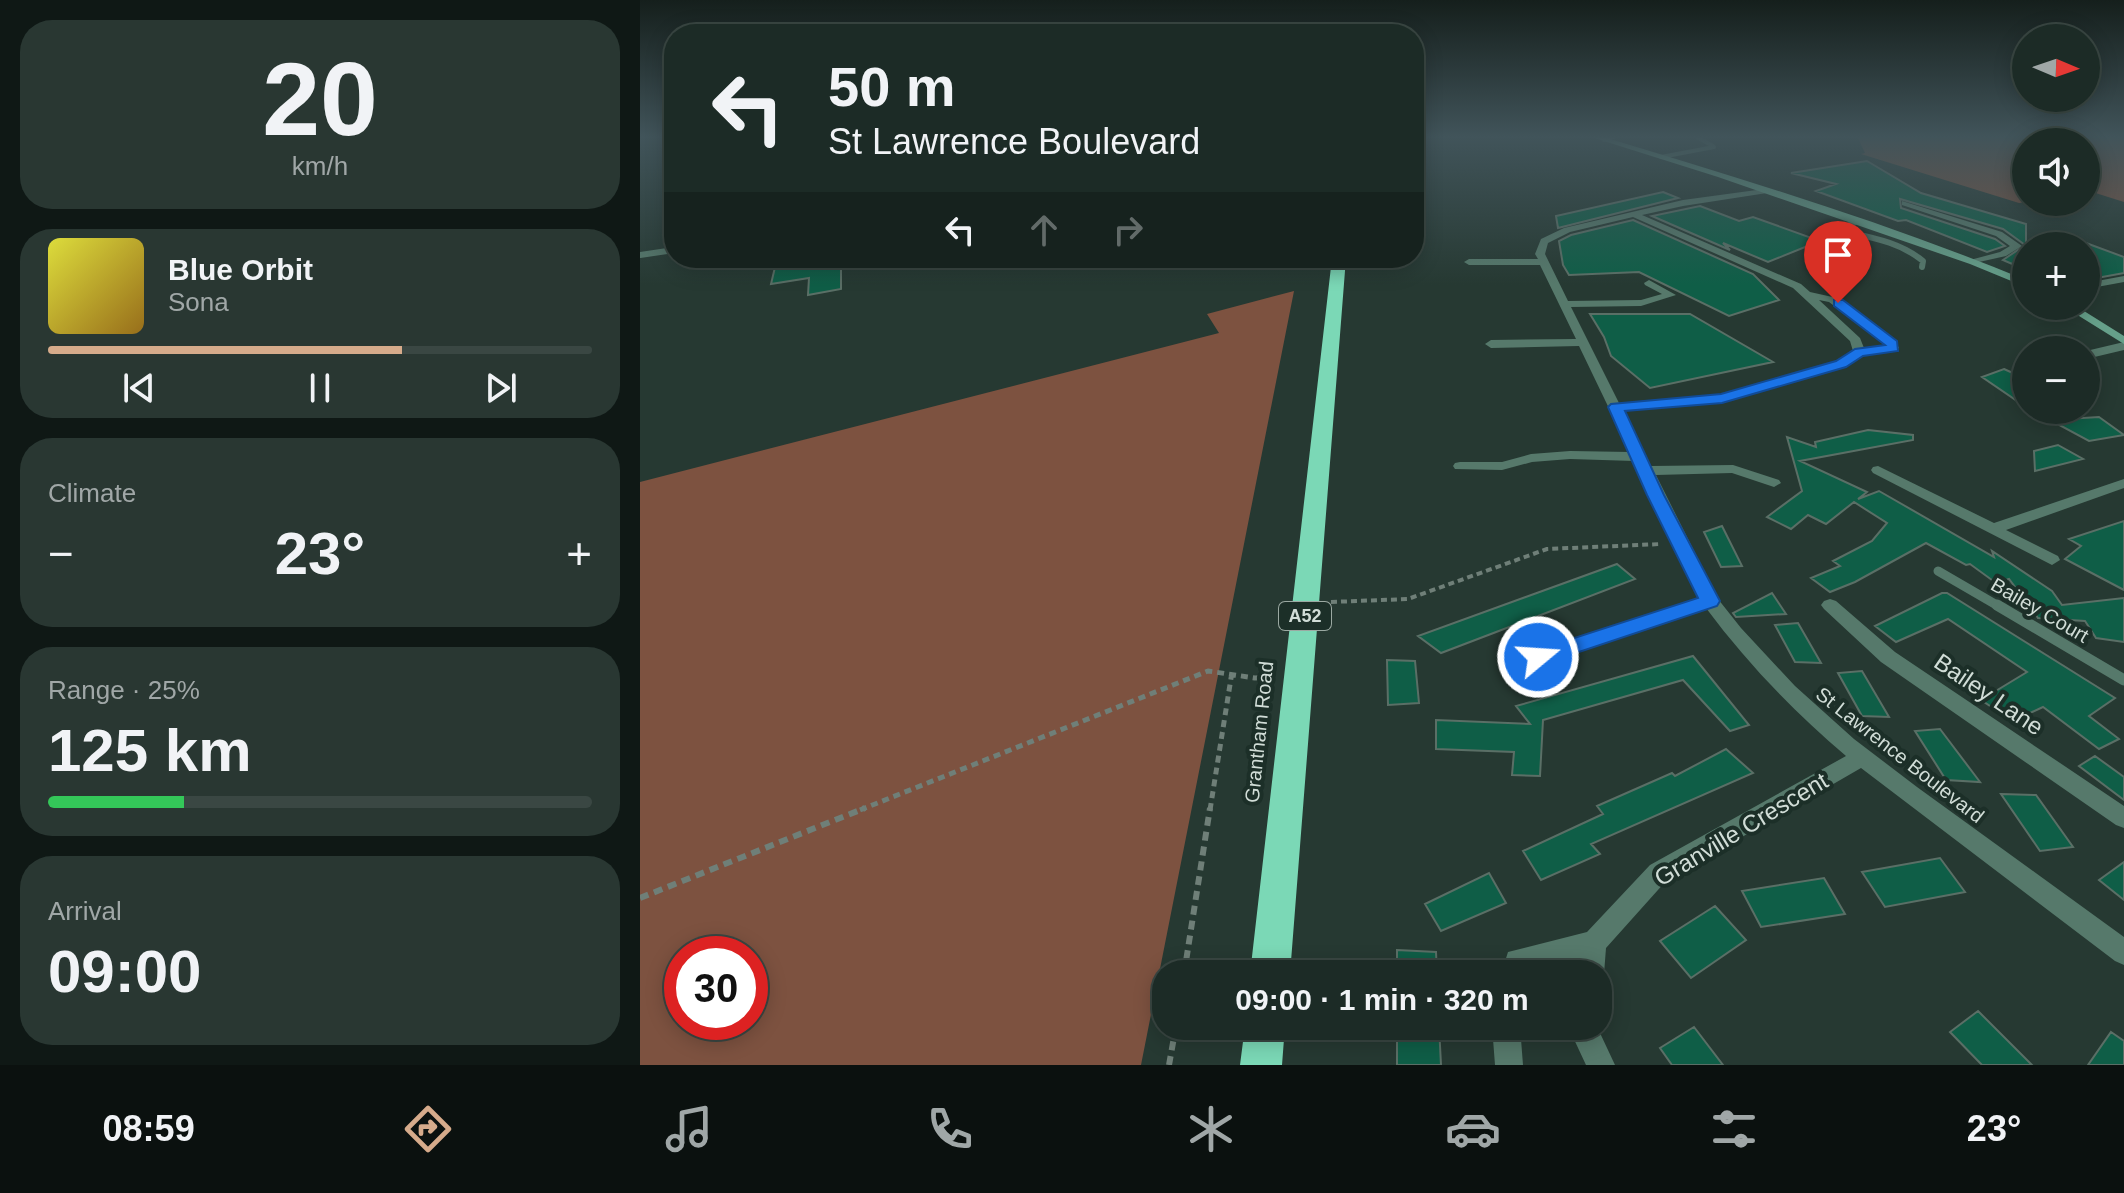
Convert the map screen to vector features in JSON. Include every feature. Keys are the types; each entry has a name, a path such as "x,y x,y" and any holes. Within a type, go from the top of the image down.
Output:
{"highway":[{"name":"Grantham Road","path":"1271,960 1338,268"},
{"path":"1261,1065 1264,1040"}],"street":[{"path":"1748,186 2012,278"},
{"path":"1469,262 1543,262 1542,245 1550,236 1683,203 1764,191"},
{"path":"1911,207 1999,234 2017,246 2011,251 1973,262"},
{"path":"1635,215 1778,277 1810,295 1856,340 1859,352"},
{"name":"St Lawrence Boulevard","path":"1543,262 1585,342 1679,543 1710,601 1746,648 1802,707 1861,758 2124,952"},
{"path":"2100,283 2124,279"},
{"path":"1565,304 1641,303 1671,295 1649,283"},
{"path":"1616,407 1722,398 1841,364 1859,352 1893,348 1892,344 1833,300 1810,295"},
{"path":"2089,320 2124,343"},
{"path":"1491,344 1585,342"},
{"path":"2100,351 2124,343"},
{"path":"1460,466 1502,466 1531,458 1570,455 1642,464 1733,469 1774,483"},
{"path":"1878,470 2052,560"},
{"path":"1993,529 2124,483"},
{"path":"1538,657 1710,601"},
{"name":"Bailey Lane","path":"1830,605 1888,657 2124,818"},
{"name":"Granville Crescent","path":"1594,943 1658,873 1861,758"},
{"path":"1521,960 1594,943 1592,960"},
{"path":"1507,1040 1509,1065"},
{"path":"1588,1040 1601,1065"}],"lane":[{"path":"1854,223 1838,230 1911,251 1923,261 1922,267"},
{"path":"640,255 664,251"},
{"name":"Bailey Court","path":"1938,571 2124,680"}],"path":[{"path":"1329,602 1408,599 1547,549 1679,543"},
{"path":"640,898 1208,671 1232,672 1252,680 1299,672"},
{"path":"1186,960 1232,672"},
{"path":"1169,1065 1173,1040"}],"shaded area":[{"path":"1963,186 2012,186 2012,201"},
{"path":"2100,186 2124,186 2124,202 2100,194"},
{"path":"1294,291 1162,960 1152,960 1152,1009 1141,1065 640,1065 640,482 1219,333 1207,314"}],"building":[{"path":"1831,186 1909,186 1921,193 2026,224 2026,232 2012,232 2012,236 2003,229 1900,199 1901,208 1995,239 2005,246 1987,252 1906,220 1898,221 1816,191"},
{"path":"1663,192 1678,198 1558,228 1556,216"},
{"path":"1700,206 1739,221 1753,217 1820,241 1768,262 1723,243 1730,250 1652,216"},
{"path":"1633,220 1753,274 1779,300 1729,316 1639,272 1569,275 1563,265 1559,241 1571,235"},
{"path":"2100,248 2124,257 2124,273 2100,277"},
{"path":"2012,254 2012,264 2003,260"},
{"path":"775,268 841,268 841,289 808,295 809,278 771,284"},
{"path":"1590,314 1690,314 1773,362 1650,388 1611,356"},
{"path":"2004,369 2012,373 2012,397 1982,377"},
{"path":"2100,418 2124,435 2089,441 2057,424 2100,424"},
{"path":"1868,430 1913,435 1913,440 1800,461 1867,492 1858,499 1879,491 1994,557 1992,551 2052,591 2062,605 2124,598 2124,642 2096,638 2085,621 2038,618 2009,579 1996,583 1970,564 1966,565 1926,543 1855,582 1830,592 1811,578 1840,566 1833,561 1872,541 1887,523 1854,502 1826,524 1808,515 1791,529 1767,517 1802,491 1787,437 1816,447 1815,442"},
{"path":"2058,445 2083,459 2035,471 2034,451"},
{"path":"2124,521 2124,590 2065,559 2081,546 2069,539"},
{"path":"1722,526 1742,566 1721,567 1704,532"},
{"path":"1617,564 1635,579 1441,653 1418,636"},
{"path":"1772,593 1786,614 1736,617 1733,613"},
{"path":"1947,593 2115,698 2089,716 2119,739 2099,749 2043,707 2013,721 1981,700 2027,672 1948,619 1896,642 1875,626"},
{"path":"1798,623 1821,663 1795,662 1775,625"},
{"path":"1693,656 1749,725 1730,731 1683,680 1543,720 1540,776 1512,775 1514,752 1436,749 1436,720 1530,724 1516,706"},
{"path":"1387,660 1415,661 1419,703 1388,705"},
{"path":"1862,671 1889,717 1862,716 1838,673"},
{"path":"1940,729 1980,782 1946,780 1915,731"},
{"path":"1726,749 1753,773 1591,844 1600,854 1541,880 1523,851 1603,814 1597,806 1672,773 1675,776"},
{"path":"2095,756 2124,777 2124,800 2079,766"},
{"path":"2001,794 2036,795 2073,847 2040,851"},
{"path":"1940,858 1965,892 1885,907 1862,872"},
{"path":"2124,862 2124,900 2099,880"},
{"path":"1489,873 1506,903 1441,931 1425,904"},
{"path":"1824,878 1845,914 1761,927 1742,891"},
{"path":"1715,906 1746,940 1691,978 1660,941"},
{"path":"1397,950 1436,952 1436,960 1397,960"},
{"path":"1978,1011 2032,1065 1982,1065 1950,1032"},
{"path":"1694,1027 1723,1065 1672,1065 1660,1048"},
{"path":"2111,1032 2124,1041 2124,1065 2088,1065"},
{"path":"1397,1040 1440,1040 1441,1065 1397,1065"}],"route":[{"path":"1538,657 1710,601 1655,495 1616,407 1722,398 1841,364 1859,352 1893,348 1892,344 1838,303"}]}
